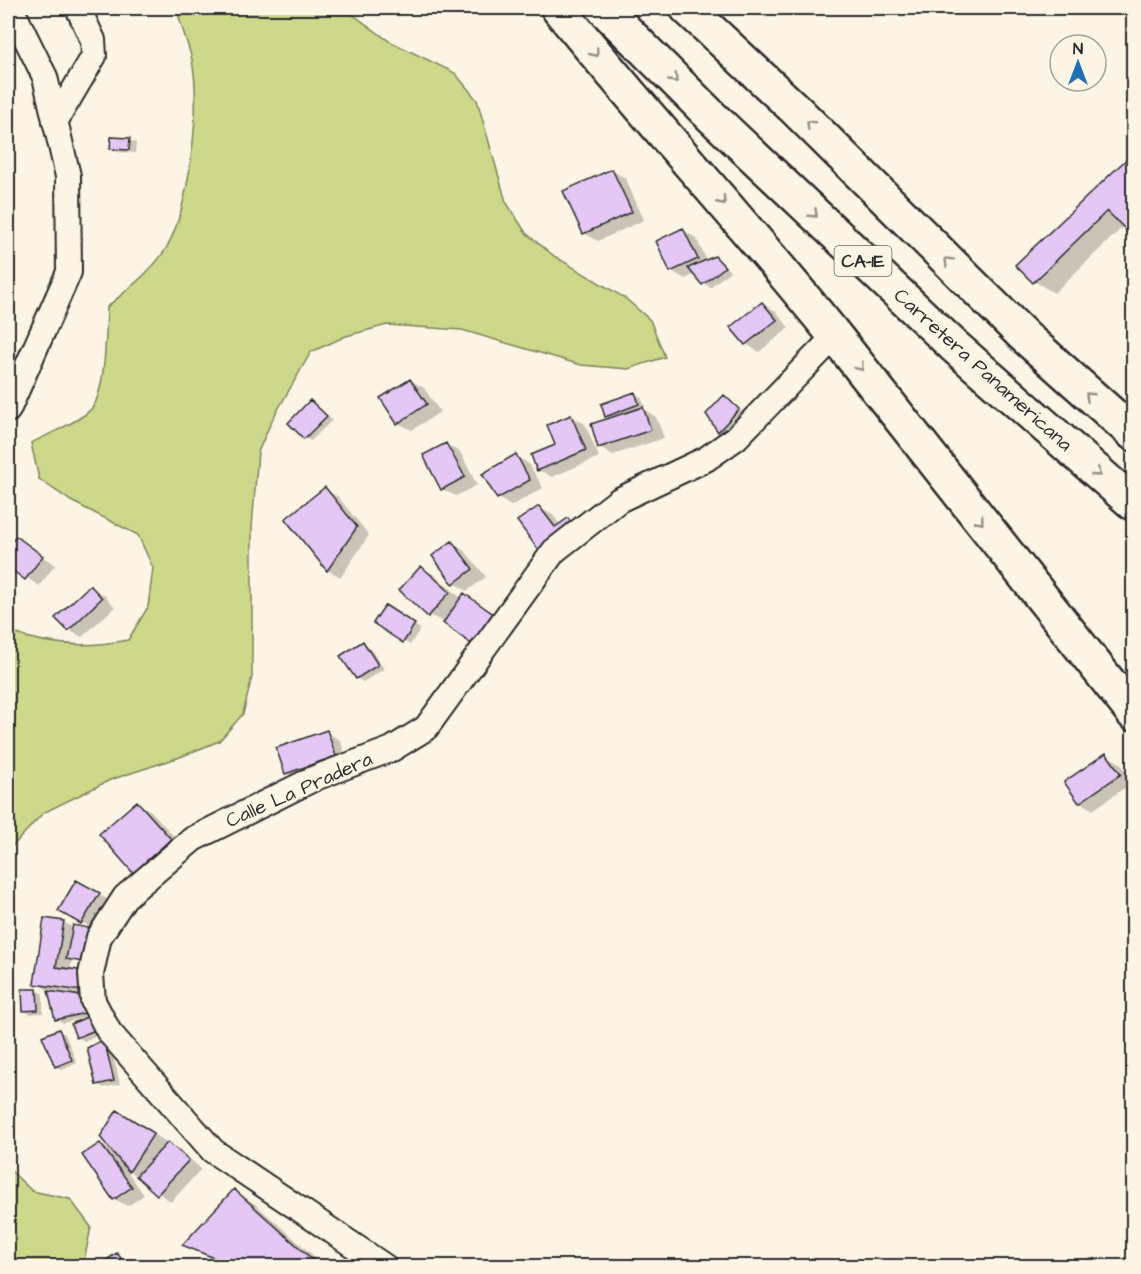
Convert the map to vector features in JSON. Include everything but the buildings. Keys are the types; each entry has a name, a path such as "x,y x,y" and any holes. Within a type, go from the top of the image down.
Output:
{"main road":[{"path":"558,8 633,100 732,212 836,336 1134,714"},
{"name":"Carretera Panamericana","path":"603,8 711,117 954,346 1134,504"},
{"name":"CA-1E","path":"687,8 796,110 1024,336 1134,434"}],"street":[{"path":"8,410 69,272 68,176 45,77 11,8"},
{"path":"56,122 94,56 93,40 78,8"},
{"name":"Calle La Pradera","path":"384,1266 213,1152 116,1040 93,1000 91,974 99,937 125,897 193,839 315,778 392,749 426,728 554,551 619,501 706,459 736,438 836,336"}],"green space":[{"path":"177,8 344,8 389,41 455,73 477,100 506,202 526,233 554,256 625,298 650,320 665,357 628,369 581,365 462,330 387,325 346,336 311,352 272,420 258,452 252,527 252,677 243,714 219,741 180,757 110,780 43,813 8,851 8,631 53,643 83,645 113,643 128,640 148,607 153,568 138,535 71,501 39,479 31,443 72,423 92,408 97,399 103,374 107,307 163,254 176,227 192,154 195,103 192,60"},
{"path":"8,1168 32,1191 70,1199 91,1227 83,1266 8,1266"}]}
